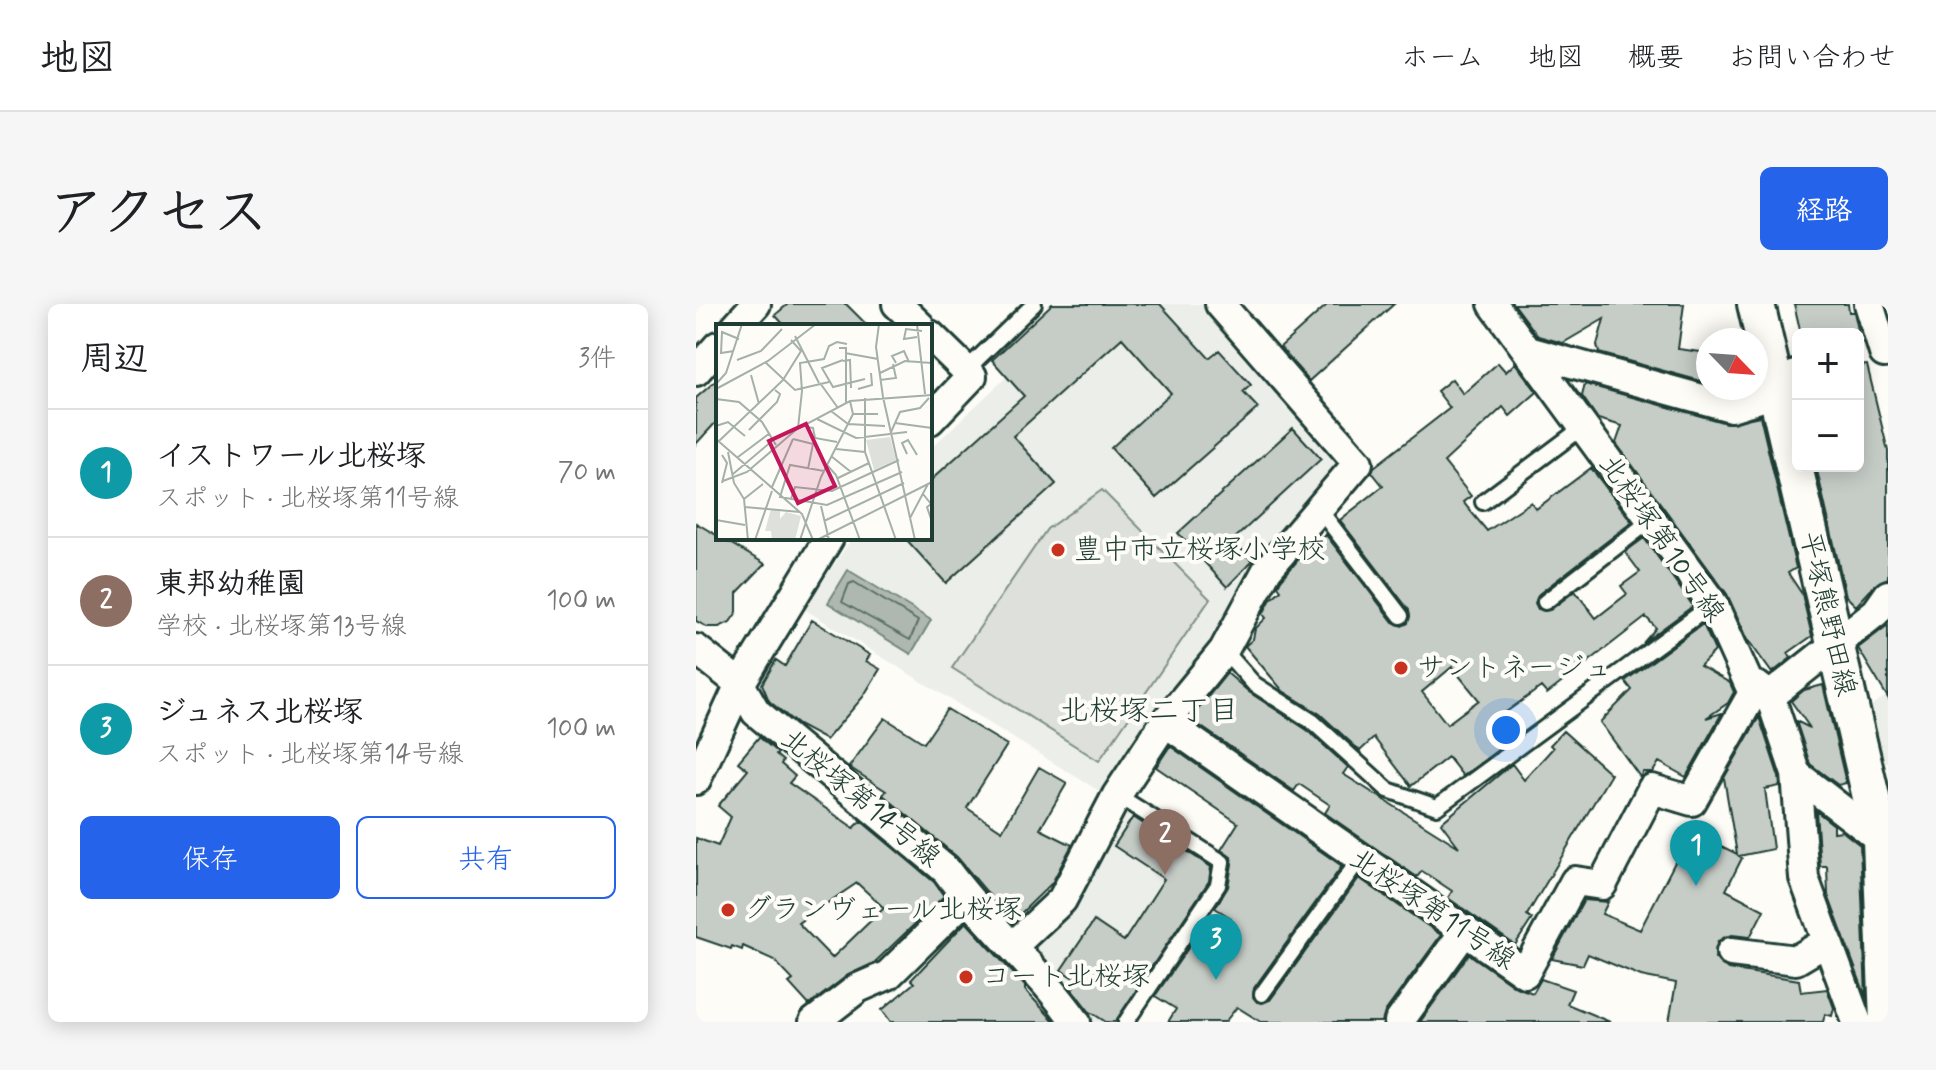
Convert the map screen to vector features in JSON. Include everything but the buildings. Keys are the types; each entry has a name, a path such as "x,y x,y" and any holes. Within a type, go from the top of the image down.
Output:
{"street":[{"path":"738,324 756,304"},
{"path":"897,304 918,324"},
{"path":"1013,946 1062,900 1117,795 1165,722 1224,650 1267,570 1358,463 1220,304"},
{"name":"北桜塚第10号線","path":"1493,304 1713,604 1762,695 1796,774 1804,878 1828,941 1849,1015"},
{"name":"平塚熊野田線","path":"1756,304 1782,384 1834,642 1884,853 1888,1022"},
{"path":"1869,304 1877,359"},
{"path":"932,337 972,376 932,418"},
{"path":"696,371 716,348"},
{"path":"1528,351 1731,407 1782,384"},
{"path":"696,780 740,684 828,540"},
{"path":"1762,695 1876,612 1888,595"},
{"name":"北桜塚第14号線","path":"696,649 740,684 756,712 946,870 966,898 1013,946 1076,1022"},
{"name":"北桜塚第11号線","path":"1165,722 1525,973 1575,881 1602,885 1652,789 1692,801 1762,695"},
{"path":"1796,774 1884,853"},
{"path":"814,1022 858,988 888,975 966,898"},
{"path":"1399,1022 1464,932"},
{"path":"1731,952 1796,960 1828,941"}],"lane":[{"path":"966,370 1034,304"},
{"path":"1483,502 1583,427"},
{"path":"1319,509 1401,616"},
{"path":"1545,602 1651,520"},
{"path":"1224,650 1254,684 1313,722 1388,790 1437,807 1713,604"},
{"path":"1117,795 1222,862 1218,885 1126,1022"},
{"path":"1262,994 1359,860"}],"shaded area":[{"name":"豊中市立桜塚小学校","path":"1084,304 1208,304 1344,456 1217,643 1198,658 1104,794 804,609 851,540 932,540 932,447"},
{"path":"1102,490 1210,599 1099,761 952,668 1047,529"},
{"path":"1888,695 1888,762 1881,764 1870,706"},
{"path":"1123,806 1214,862 1216,872 1115,1022 1088,1022 1049,966 1023,943"}],"water":[{"path":"848,570 931,620 911,654 828,603"}],"place":[{"name":"豊中市立桜塚小学校","path":"1058,550"},
{"name":"サントネージュ","path":"1401,668"},
{"name":"東邦幼稚園","path":"1165,875"},
{"name":"イストワール北桜塚","path":"1696,886"},
{"name":"グランヴェール北桜塚","path":"728,910"},
{"name":"コート北桜塚","path":"966,977"},
{"name":"ジュネス北桜塚","path":"1216,980"}],"district":[{"name":"北桜塚二丁目","path":"1149,711"}]}
